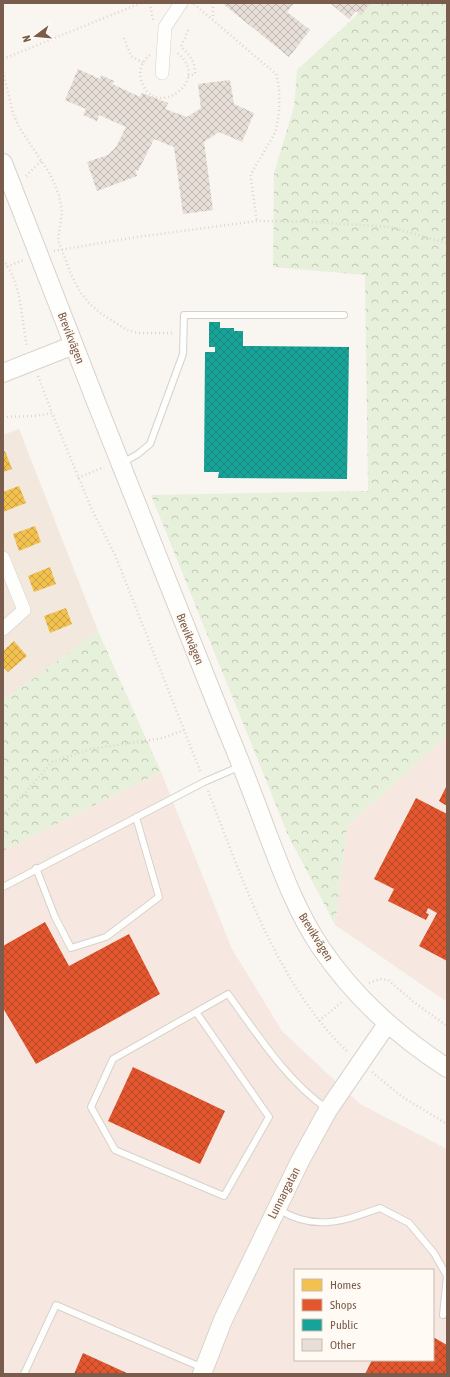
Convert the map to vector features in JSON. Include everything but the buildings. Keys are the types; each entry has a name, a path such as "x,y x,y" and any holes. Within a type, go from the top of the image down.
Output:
{"street":[{"path":"162,74 165,27 181,3"},
{"name":"Brevikvägen","path":"3,163 74,345 112,465 242,766 300,914 342,977 363,1002 414,1046 447,1068"},
{"path":"3,373 74,345"},
{"path":"3,558 24,610 3,628"},
{"name":"Lunnargatan","path":"203,1371 223,1320 276,1208 328,1110 387,1024"}],"lane":[{"path":"112,465 138,454 150,444 184,354 184,315 344,315"},
{"path":"3,887 36,868 204,782 242,766"},
{"path":"36,868 55,917 71,948 106,937 159,897 136,817"},
{"path":"196,1012 269,1117 224,1196 114,1150 91,1107 113,1059 196,1012 228,994 280,1064 310,1097 328,1110"},
{"path":"276,1208 286,1214 309,1221 325,1223 340,1222 380,1208 409,1223 434,1253 447,1276 443,1315"},
{"path":"24,1374 56,1305 203,1371"}],"path":[{"path":"3,59 141,3"},
{"path":"194,3 275,72 277,78 277,127 251,174 250,180 257,221"},
{"path":"213,3 213,19"},
{"path":"188,76 195,74 195,64 192,57 181,47 189,28"},
{"path":"124,38 131,56 143,63"},
{"path":"3,72 13,113 19,127 50,174 58,195 62,212 58,240 71,274 80,292 89,303 113,322 127,330 138,333 184,333"},
{"path":"26,176 41,161"},
{"path":"61,249 257,221 312,222 390,227 447,243"},
{"path":"3,260 8,266 16,286 28,352"},
{"path":"36,371 52,413"},
{"path":"78,478 112,465"},
{"path":"3,815 26,792 52,762 91,748 163,738 184,730"}],"shaded area":[{"path":"19,429 98,631 3,701 3,435"},
{"path":"447,731 447,1002 335,925 347,827 444,738"},
{"path":"161,772 232,949 282,1031 360,1104 447,1149 447,1374 3,1374 3,851"}],"green space":[{"path":"370,3 447,3 447,731 444,738 347,827 335,925 288,835 151,495 368,491 365,275 273,267 274,173 294,107 297,70"},
{"path":"98,631 161,772 3,851 3,701"}]}
